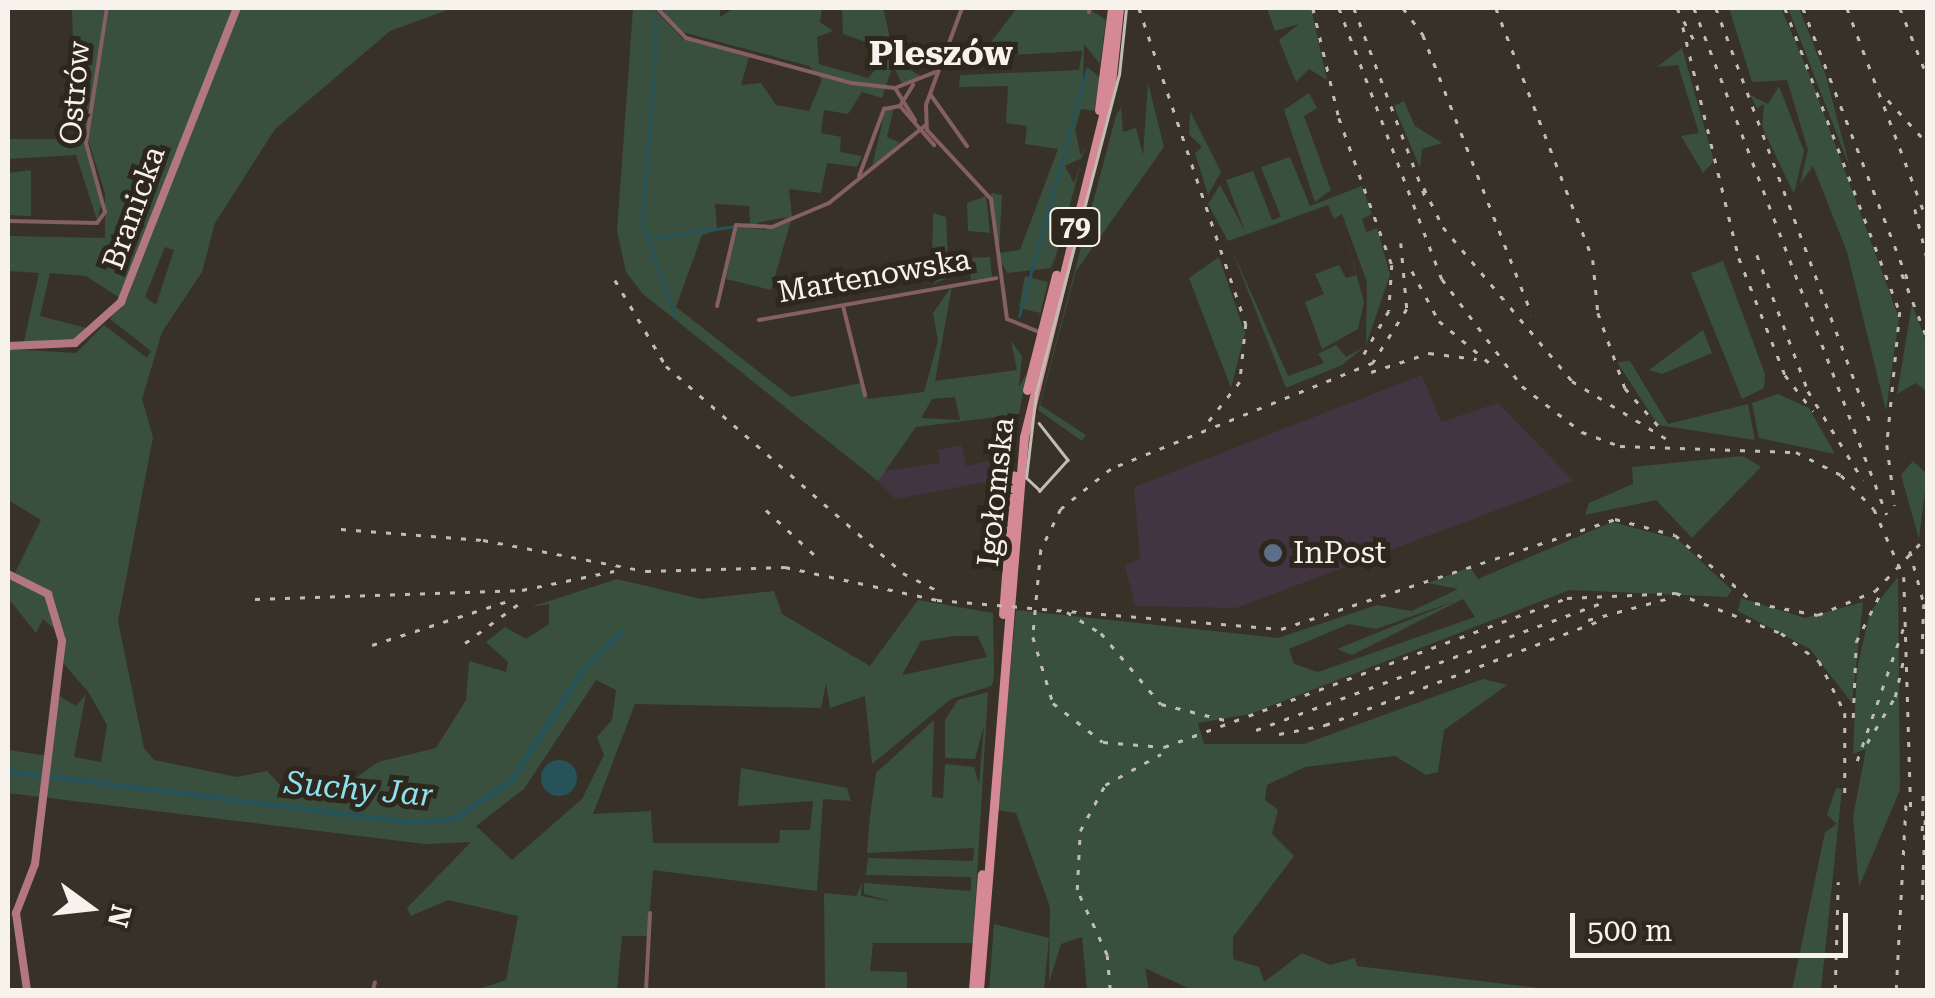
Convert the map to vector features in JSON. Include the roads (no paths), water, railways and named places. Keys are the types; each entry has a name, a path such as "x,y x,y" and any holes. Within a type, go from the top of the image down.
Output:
{"main road":[{"name":"Igołomska","path":"976,987 1023,444 1044,333 1112,83 1116,8"}],"street":[{"name":"Ostrów","path":"8,221 97,223 104,198 86,143 107,8"},
{"name":"Branicka","path":"8,346 75,342 122,302 237,8"},
{"path":"657,8 686,38 895,88 938,71"},
{"path":"934,146 926,125 930,94 962,8"},
{"path":"900,106 914,83"},
{"path":"895,88 904,97 916,136"},
{"path":"930,94 967,146"},
{"path":"900,106 914,121"},
{"path":"859,176 884,109 900,106"},
{"path":"718,306 736,224 772,226 828,203 926,125"},
{"path":"916,136 934,146 990,196 996,278 1009,322 1044,333"},
{"name":"Martenowska","path":"759,320 996,278"},
{"path":"843,306 865,395"},
{"path":"8,574 42,587 59,624 39,791 35,864 16,913 27,990"},
{"path":"646,990 650,913"},
{"path":"374,990 376,982"}],"water":[{"path":"559,760 572,765 577,778 572,791 559,796 546,791 541,778 546,765"}],"waterway":[{"path":"655,20 655,66"},
{"path":"1019,316 1087,69"},
{"path":"655,71 642,222 675,315"},
{"path":"648,239 756,223"},
{"name":"Suchy Jar","path":"8,771 414,822 455,818 511,781 583,669 622,631"}],"tram line":[{"path":"1039,423 1068,460 1040,491 1026,478 1036,393 1119,75 1126,8"}],"railway":[{"path":"1139,8 1246,324 1240,382 1206,425"},
{"path":"1313,8 1339,118 1392,265 1389,311 1363,356"},
{"path":"1339,8 1442,279 1522,386 1582,432 1620,446 1796,452 1841,475 1874,509 1904,577 1911,809"},
{"path":"1354,8 1427,201"},
{"path":"1403,8 1423,35 1532,315"},
{"path":"1496,8 1593,260 1598,313 1625,388 1662,430"},
{"path":"1677,8 1694,40"},
{"path":"1694,8 1887,515"},
{"path":"1716,8 1870,423"},
{"path":"1785,8 1900,312 1887,445 1895,505"},
{"path":"1803,8 1910,285"},
{"path":"1847,8 1928,222"},
{"path":"1900,8 1928,78"},
{"path":"1683,27 1739,258 1785,375 1813,411"},
{"path":"1888,100 1928,144"},
{"path":"1424,188 1443,227 1572,381 1670,441"},
{"path":"1915,209 1928,262"},
{"path":"1401,243 1407,309 1373,363 1111,469 1061,509 1041,550 1033,637 1053,703 1103,742 1164,747 1567,598 1676,593 1781,633 1819,661 1845,713 1845,800"},
{"path":"1757,255 1808,391 1863,480"},
{"path":"1412,271 1439,321 1492,365"},
{"path":"1902,274 1928,340"},
{"path":"615,280 666,366 903,573 942,593"},
{"path":"1371,372 1429,353 1477,359"},
{"path":"766,510 821,561"},
{"path":"341,529 483,540 646,571 785,567 937,600 1281,629 1615,519 1675,535 1755,603 1818,615 1875,591 1928,535"},
{"path":"1910,551 1924,604 1922,659"},
{"path":"255,599 522,590 614,571"},
{"path":"1853,718 1856,642 1880,594"},
{"path":"372,645 514,599"},
{"path":"1588,620 1666,599"},
{"path":"465,643 521,602"},
{"path":"1256,730 1603,602"},
{"path":"1067,612 1101,633 1161,704 1229,721"},
{"path":"1279,734 1325,725 1604,619"},
{"path":"1857,761 1903,629"},
{"path":"1867,743 1895,697 1904,657"},
{"path":"1110,990 1107,955 1077,890 1080,831 1105,785 1161,754"},
{"path":"1922,831 1923,791"},
{"path":"1896,990 1906,797"},
{"path":"1922,900 1925,820"},
{"path":"1835,990 1838,882"}],"place":[{"name":"InPost","path":"1273,553"}],"district":[{"name":"Pleszów","path":"941,54"}]}
